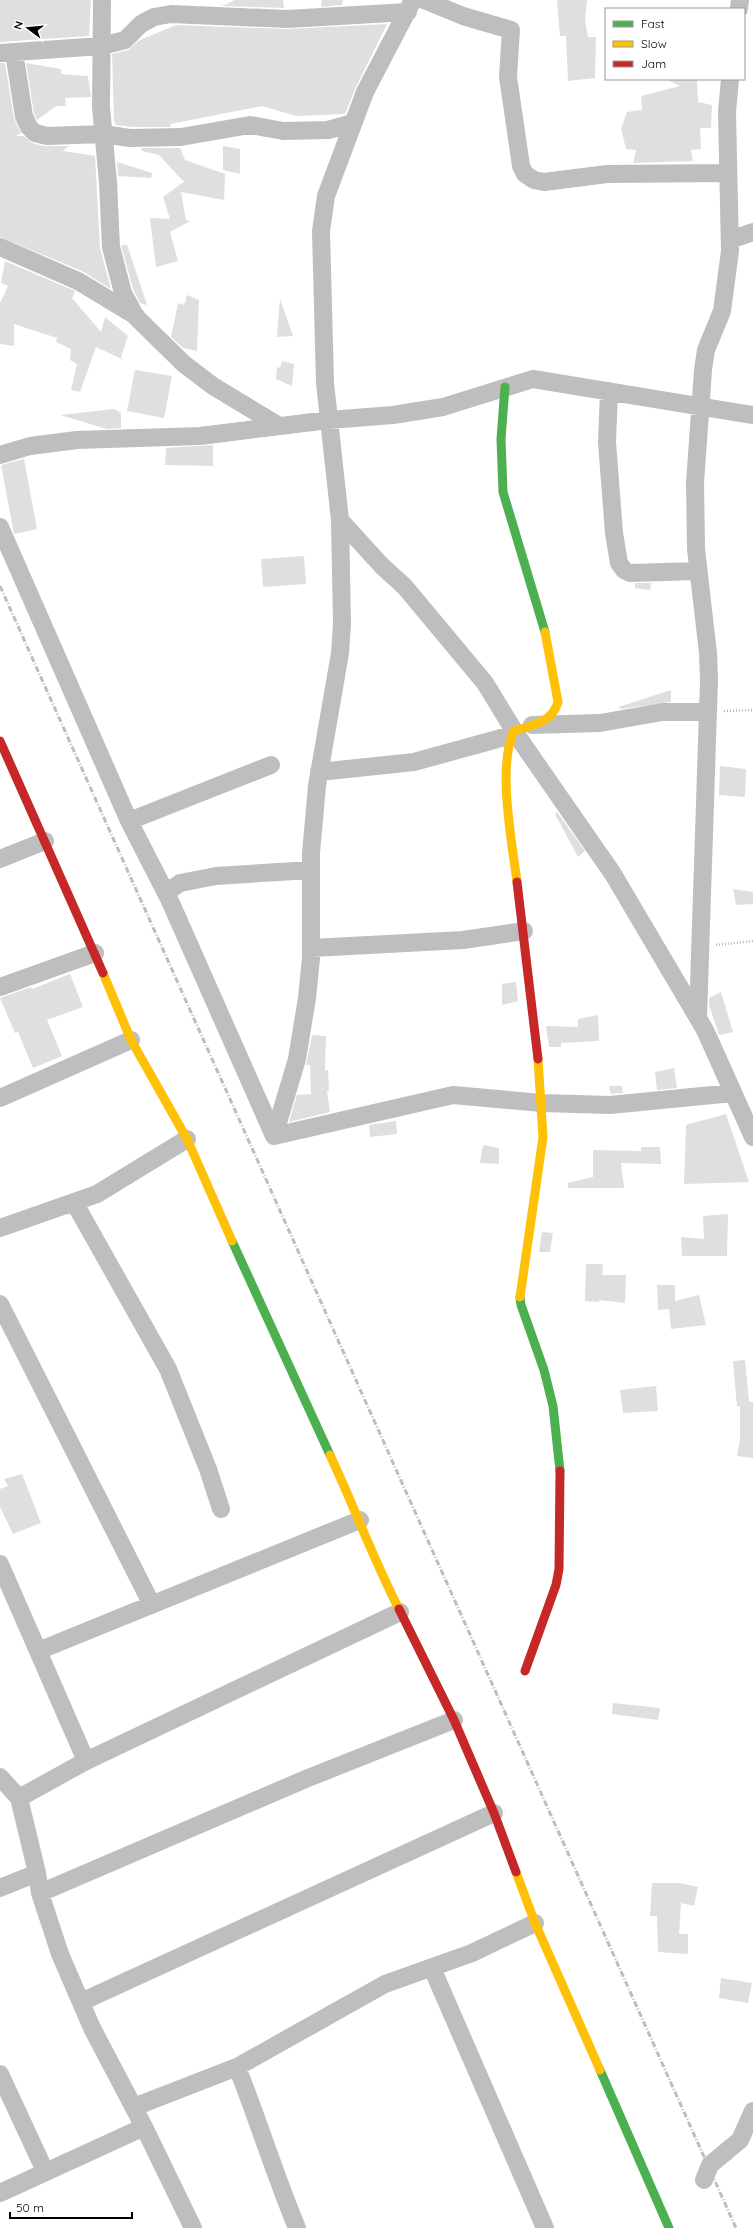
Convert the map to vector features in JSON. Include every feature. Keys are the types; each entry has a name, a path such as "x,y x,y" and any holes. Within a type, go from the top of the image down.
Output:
{"street":[{"path":"102,0 101,107 110,247 123,293 136,317"},
{"path":"424,0 463,16 511,30 508,77 521,166 525,174 534,180 544,182 607,174 728,174"},
{"path":"353,123 328,130 283,131 250,125 181,137 130,138 103,134 47,136 35,133 29,127 24,116 7,53 102,46 125,40 141,24 154,17 171,14 287,19 411,6"},
{"path":"274,1136 297,1059 307,998 312,948 311,870 319,772 340,653 342,624 340,520 325,383 321,231 326,196 365,92 411,6"},
{"path":"698,1017 699,948 708,712 708,653 696,549 695,483 700,405 706,350 722,311 725,296 730,240 727,112 730,80"},
{"path":"730,240 753,232"},
{"path":"0,247 78,281 136,317 184,364 213,386 279,426"},
{"path":"0,455 30,446 77,440 200,436 444,407 533,379 700,405 753,415"},
{"path":"319,772 414,762 513,733 552,718 556,711 558,702 546,637 503,492 500,468 501,426 505,387"},
{"path":"609,391 607,442 614,533 620,563 624,570 630,573 698,571"},
{"path":"340,520 382,566 405,587 485,683 513,733 613,874 698,1017 753,1137"},
{"path":"0,527 129,821 166,893 274,1136"},
{"path":"531,725 572,726 600,723 662,712 708,712"},
{"path":"513,733 508,743 506,758 510,818 542,1103 543,1137 540,1168 520,1293 521,1305 544,1370 553,1406 561,1482 559,1569 556,1585 525,1671"},
{"path":"0,741 95,953 132,1040 188,1139 245,1270 360,1520 379,1570 454,1720 494,1813 535,1923 669,2228"},
{"path":"129,821 271,765"},
{"path":"0,859 45,841"},
{"path":"166,893 180,883 216,876 311,870"},
{"path":"312,948 463,940 524,932"},
{"path":"0,987 95,953"},
{"path":"0,1098 132,1040"},
{"path":"274,1136 453,1095 542,1103 610,1105 734,1093"},
{"path":"0,1228 97,1194 188,1139"},
{"path":"74,1202 168,1369 221,1509"},
{"path":"0,1304 152,1605"},
{"path":"38,1651 360,1520"},
{"path":"0,1564 86,1761"},
{"path":"19,1798 86,1761 400,1612"},
{"path":"40,1893 308,1778 454,1720"},
{"path":"0,1777 19,1798 37,1873 40,1893 57,1947 92,2028 134,2107 192,2228"},
{"path":"81,2002 494,1813"},
{"path":"0,1888 37,1873"},
{"path":"134,2107 237,2067 385,1984 472,1953 535,1923"},
{"path":"432,1968 545,2228"},
{"path":"237,2067 256,2114 272,2167 297,2228"},
{"path":"1,2077 44,2171"},
{"path":"704,2180 710,2165 740,2140 753,2111"},
{"path":"0,2193 44,2171 144,2128"}],"path":[{"path":"708,712 753,710"},
{"path":"699,948 753,941"}],"building":[{"path":"0,0 91,0 89,36 0,42"},
{"path":"235,0 283,0 284,8 222,6"},
{"path":"322,0 343,0 342,5 321,7"},
{"path":"557,0 587,0 585,20 588,37 596,37 595,78 568,81 566,36 560,36"},
{"path":"387,24 356,87 345,114 296,116 262,106 170,124 171,127 132,127 116,125 114,121 112,54 128,50 140,40 176,25 287,29"},
{"path":"0,63 5,63 14,118 21,133 16,136 24,136 32,143 44,146 69,146 63,151 95,156 100,248 111,289 82,271 0,237"},
{"path":"26,63 61,69 61,74 88,76 91,97 65,98 66,106 56,106 37,120 34,113"},
{"path":"668,80 697,80 698,102 712,105 711,128 700,128 701,149 691,150 693,161 633,163 636,150 626,149 621,129 627,112 642,110 641,96 680,86"},
{"path":"223,146 240,149 240,174 223,170"},
{"path":"141,148 180,148 185,160 225,174 224,200 181,192 186,220 190,221 170,232 178,261 156,267 150,218 170,219 163,197 185,181 183,181 159,155 142,151"},
{"path":"117,162 152,173 151,178 118,176"},
{"path":"121,245 127,245 147,305 140,303 133,289"},
{"path":"5,261 75,291 72,298 101,332 105,317 128,336 121,357 124,360 96,347 80,392 71,390 77,364 70,360 71,349 56,342 57,338 14,324 14,346 0,344 0,303 8,286 1,283"},
{"path":"187,295 199,300 197,351 183,348 171,337 178,303 184,305"},
{"path":"280,299 293,336 277,337"},
{"path":"282,361 294,364 292,386 276,379 277,367 280,368"},
{"path":"135,370 172,376 164,418 127,411"},
{"path":"114,409 121,413 121,428 107,429 60,415"},
{"path":"213,445 213,466 165,465 166,448"},
{"path":"24,459 37,529 14,534 1,465"},
{"path":"304,556 306,584 263,587 261,559"},
{"path":"635,583 651,583 650,590 635,588"},
{"path":"671,690 671,702 620,709 619,707"},
{"path":"720,766 746,769 745,797 719,795"},
{"path":"557,812 585,851 578,857 555,814"},
{"path":"733,889 753,892 753,904 736,905"},
{"path":"70,974 83,1007 47,1020 62,1056 33,1068 18,1032 15,1033 0,998 31,987 32,989"},
{"path":"516,982 518,1001 502,1005 502,984"},
{"path":"721,992 733,1032 719,1035 709,1005 709,998"},
{"path":"598,1015 599,1041 561,1043 561,1047 549,1047 546,1026 578,1027 578,1019"},
{"path":"312,1035 326,1036 325,1070 328,1070 329,1091 327,1091 330,1112 289,1122 297,1095 311,1094 310,1065 306,1065"},
{"path":"674,1068 677,1088 657,1090 655,1072"},
{"path":"609,1086 622,1086 623,1093 611,1094"},
{"path":"726,1114 749,1182 684,1184 686,1125"},
{"path":"396,1121 397,1134 370,1137 369,1125"},
{"path":"483,1145 499,1148 499,1164 480,1163"},
{"path":"641,1147 660,1147 661,1164 621,1163 624,1188 568,1188 568,1183 593,1177 593,1150 641,1151"},
{"path":"728,1214 727,1256 682,1256 681,1237 704,1239 703,1216"},
{"path":"542,1232 553,1233 550,1252 539,1252"},
{"path":"586,1264 603,1264 602,1275 626,1275 625,1303 599,1300 599,1302 585,1301"},
{"path":"657,1285 675,1285 675,1301 699,1295 706,1325 671,1329 669,1309 658,1310"},
{"path":"745,1360 749,1402 753,1402 753,1458 737,1456 740,1438 740,1406 737,1407 733,1361"},
{"path":"656,1386 658,1411 623,1413 620,1390"},
{"path":"22,1474 41,1523 13,1534 0,1507 0,1489 8,1486 4,1479"},
{"path":"613,1703 660,1708 658,1720 612,1714"},
{"path":"652,1883 680,1883 698,1887 694,1906 681,1903 679,1934 688,1934 688,1954 658,1952 657,1916 650,1916"},
{"path":"721,1978 752,1983 748,2003 719,1998"}],"railway":[{"path":"0,586 736,2228"}],"traffic: fast":[{"path":"505,387 501,439 503,492 545,632"},
{"path":"232,1241 330,1455"},
{"path":"520,1297 521,1305 544,1370 553,1406 560,1471"},
{"path":"600,2070 669,2228"}],"traffic: slow":[{"path":"517,882 507,805 506,784 509,746 514,731 534,725 546,719 551,715 558,702 545,632"},
{"path":"103,973 131,1040 187,1139 232,1241"},
{"path":"520,1297 543,1137 538,1059"},
{"path":"330,1455 399,1609"},
{"path":"516,1872 535,1923 600,2070"}],"traffic: jam":[{"path":"0,741 103,973"},
{"path":"517,882 538,1059"},
{"path":"525,1671 556,1585 559,1569 560,1471"},
{"path":"399,1609 454,1720 494,1813 516,1872"}]}
